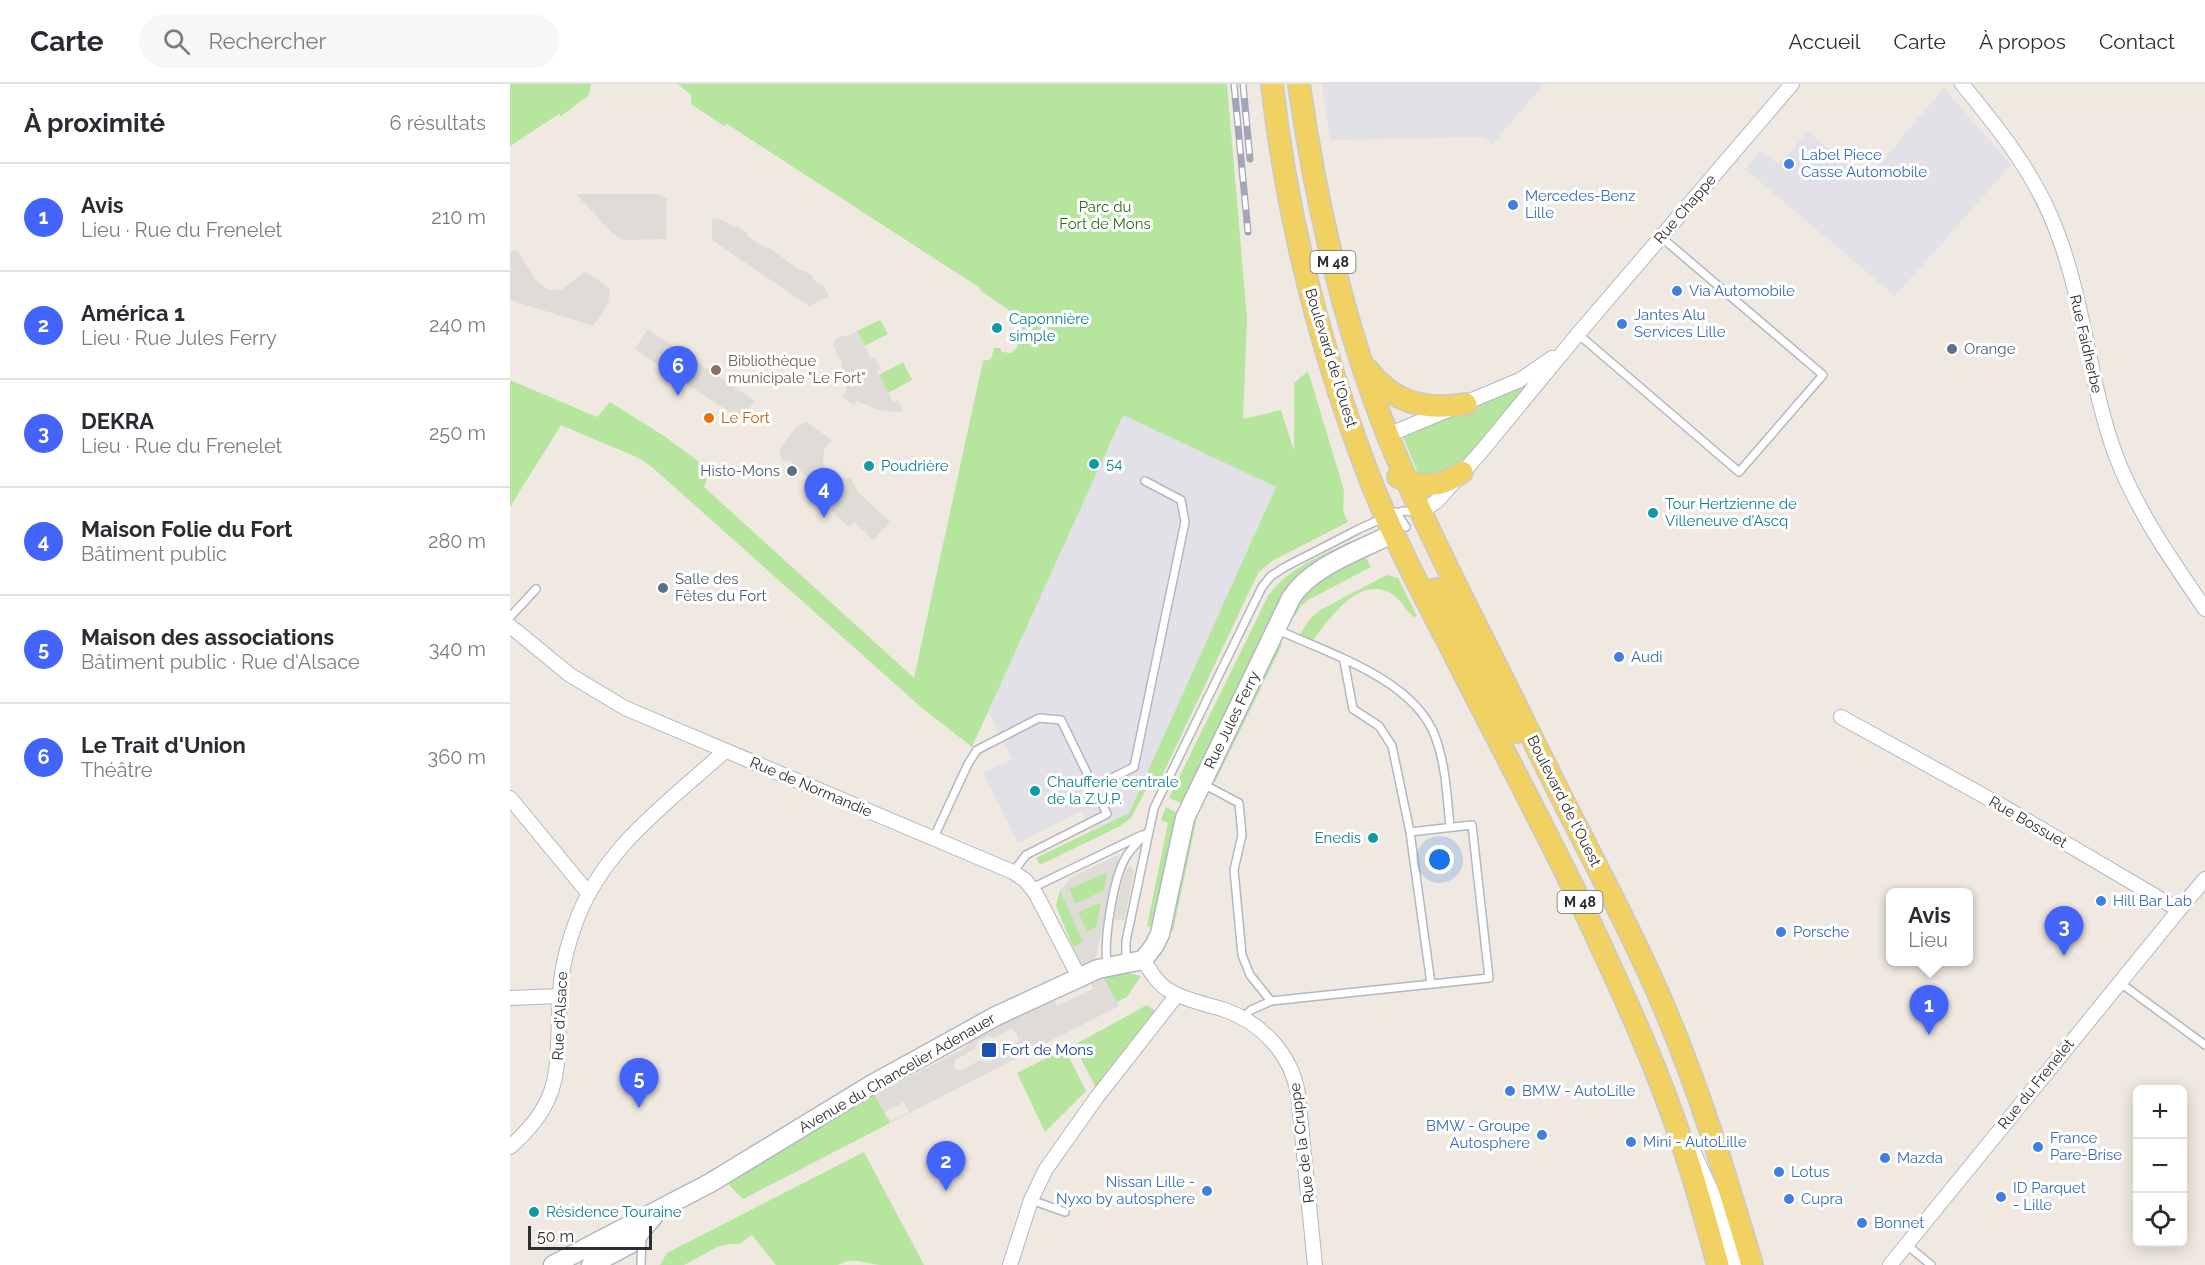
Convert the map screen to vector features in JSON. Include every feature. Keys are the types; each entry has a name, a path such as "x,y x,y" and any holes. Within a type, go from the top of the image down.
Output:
{"main road":[{"path":"1272,84 1285,172 1375,444"},
{"name":"Boulevard de l'Ouest","path":"1299,84 1326,235 1362,363 1375,444 1401,520 1593,929 1658,1076 1684,1148 1718,1265"},
{"path":"1362,363 1379,383 1403,399 1430,407 1466,404"},
{"name":"Boulevard de l'Ouest","path":"1375,444 1407,481 1401,520 1579,830 1641,956 1686,1059 1725,1172 1752,1265"},
{"path":"1407,481 1438,484 1451,481 1462,472"},
{"name":"Rue Jules Ferry","path":"1125,963 1154,946 1160,934 1182,826 1291,598 1305,581 1401,520"},
{"name":"Avenue du Chancelier Adenauer","path":"553,1265 710,1183 872,1085 976,1026 1079,977 1125,963"},
{"name":"Avenue du Chancelier Adenauer","path":"591,1265 630,1244 661,1209"}],"street":[{"name":"Rue Chappe","path":"1401,520 1437,501 1792,84"},
{"name":"Rue Faidherbe","path":"1962,84 2013,148 2048,209 2065,256 2095,385 2116,457 2151,526 2205,609"},
{"name":"Rue Chappe","path":"1375,444 1534,371 1578,334"},
{"name":"Rue de Normandie","path":"510,626 552,662 625,708 1013,872 1032,888 1079,977"},
{"name":"Rue Bossuet","path":"1841,717 2004,807 2179,910"},
{"name":"Rue d'Alsace","path":"510,1148 533,1124 550,1095 558,1065 560,996 567,950 577,918 589,894 607,863 634,831 725,751"},
{"path":"510,798 589,894"},
{"path":"2179,910 2205,879"},
{"name":"Rue du Frenelet","path":"1892,1263 2179,910"},
{"name":"Rue de la Cruppe","path":"1125,963 1177,995 1242,1018 1260,1029 1278,1046 1294,1077 1303,1138 1314,1265"},
{"path":"1010,1265 1031,1200 1046,1169 1097,1097 1177,995"},
{"path":"510,998 560,996"},
{"name":"Boulevard de l'Ouest","path":"1658,1076 1706,1178 1735,1265"}],"lane":[{"path":"1578,334 1739,472 1808,393 1823,375 1661,237"},
{"path":"1094,787 1134,767 1185,522 1180,500 1145,481"},
{"path":"1125,963 1125,947 1148,833 1158,799 1259,593 1266,582 1285,567 1401,520"},
{"path":"510,617 536,589"},
{"path":"1276,629 1374,674 1401,691 1426,717 1442,758 1450,827"},
{"path":"1344,660 1353,709 1379,726 1392,746 1410,831 1431,984"},
{"path":"934,837 968,764 978,750 1038,718 1061,720 1107,814 1026,855 1013,872"},
{"path":"1202,783 1239,804 1242,835 1234,870 1242,955 1250,975 1271,1001"},
{"path":"1242,1018 1251,1010 1271,1001 1489,978 1472,825 1410,831"},
{"path":"1032,888 1148,833"},
{"path":"1125,963 1105,945 1106,929 1126,856 1148,833"},
{"path":"2119,982 2205,1045"},
{"path":"1031,1200 1065,1212"},
{"path":"641,1265 642,1230"},
{"path":"1907,1245 1931,1265"}],"shaded area":[{"path":"1322,84 1544,84 1492,145 1484,137 1330,140"},
{"path":"1944,88 2011,165 1895,296 1745,169 1759,152 1764,152 1778,164 1808,132 1866,180"},
{"path":"576,194 658,194 667,199 666,239 622,240 612,233"},
{"path":"712,218 723,220 735,228 736,226 767,249 768,247 801,271 814,277 812,279 824,286 829,296 809,306 712,240"},
{"path":"516,249 536,280 549,290 563,289 585,271 610,289 608,303 593,326 510,300 510,252"},
{"path":"648,329 755,401 741,420 635,349"},
{"path":"857,331 871,359 875,357 881,369 877,371 893,402 898,400 903,410 899,412 879,410 857,401 854,405 842,397 847,389 842,378 842,363 833,346 836,338 844,335 846,337"},
{"name":"Chaufferie centrale de la Z.U.P.","path":"1123,414 1276,487 1129,813 1091,831 1081,811 1018,843 983,773 1012,759 988,711"},
{"path":"807,422 832,440 824,450 823,458 824,466 829,474 834,477 851,479 858,492 890,522 873,540 854,522 849,527 830,510 835,504 789,460 786,463 782,459 779,450 796,427"},
{"path":"1118,855 1119,857 1095,959 1082,966 1073,947 1083,942 1060,890 1072,877","holes":["1104,873 1107,874 1104,891 1075,904 1069,889","1102,902 1096,928 1086,932 1078,912"]},
{"path":"1131,866 1134,871 1124,921 1114,919 1125,870"},
{"path":"1102,975 1119,1006 890,1123 875,1095 963,1049 974,1038 1053,999 1057,1006 1093,989 1089,981","holes":["1011,1029 1017,1034 1018,1042 1001,1050 999,1057 989,1062 980,1060 960,1071 954,1067 955,1060 975,1049 978,1041 988,1036 995,1038","904,1102 909,1112 890,1121 885,1112"]}],"green space":[{"path":"510,84 591,84 589,95 561,116 559,114 510,146"},
{"name":"Parc du Fort de Mons","path":"678,84 1227,84 1247,319 1243,419 1281,410 1294,451 1294,383 1308,371 1344,490 1343,511 1348,522 1272,561 1258,573 1155,791 1147,788 1131,818 1120,826 1040,865 1036,858 1129,813 1276,487 1123,415 972,747 922,708 652,467 639,458 561,425 510,507 510,380 597,417 610,402 664,436 710,470 704,487 914,678 983,361 991,359 994,348 1012,353 1017,347 1024,320 981,291 980,288 727,124 724,126 691,104 691,95"},
{"path":"880,320 888,334 865,346 857,331"},
{"path":"903,362 912,380 888,393 879,375"},
{"path":"1528,382 1533,382 1460,466 1447,476 1419,475 1402,435"},
{"path":"1351,541 1353,546 1301,572 1292,581 1183,804 1169,798 1268,596 1295,570"},
{"path":"1365,556 1371,567 1308,600 1295,616 1291,613 1314,586"},
{"path":"1387,575 1398,578 1417,616 1411,615 1392,594 1380,589 1368,590 1346,602 1312,642 1299,636 1309,620 1320,610"},
{"path":"1277,643 1282,645 1215,782 1211,780"},
{"path":"1166,807 1178,813 1153,927 1147,926 1168,823 1161,820"},
{"path":"1193,820 1196,822 1173,931 1169,931"},
{"path":"1104,873 1108,874 1104,891 1075,904 1069,889"},
{"path":"1060,890 1084,943 1073,947 1056,906"},
{"path":"1102,901 1096,928 1086,932 1078,912"},
{"path":"1120,971 1141,976 1127,997 1116,1002 1102,975"},
{"path":"1147,1005 1157,1012 1097,1090 1074,1045"},
{"path":"1065,1049 1086,1091 1045,1132 1017,1073"},
{"path":"875,1095 890,1123 743,1199 724,1180"},
{"path":"864,1152 924,1265 880,1265 849,1261 838,1265 776,1265 752,1235 739,1244 717,1247 684,1265 660,1265 667,1253"}],"railway":[{"path":"1234,84 1248,232"},
{"path":"1243,84 1250,159"}],"place":[{"name":"Label Piece Casse Automobile","path":"1789,164"},
{"name":"Mercedes-Benz Lille","path":"1513,205"},
{"name":"Via Automobile","path":"1677,291"},
{"name":"Jantes Alu Services Lille","path":"1622,324"},
{"name":"Caponnière simple","path":"997,328"},
{"name":"Orange","path":"1952,349"},
{"name":"Bibliothèque municipale \"Le Fort\"","path":"716,370"},
{"name":"Le Trait d'Union","path":"678,396"},
{"name":"Le Fort","path":"709,418"},
{"name":"54","path":"1094,464"},
{"name":"Poudrière","path":"869,466"},
{"name":"Histo-Mons","path":"792,471"},
{"name":"Tour Hertzienne de Villeneuve d'Ascq","path":"1653,513"},
{"name":"Maison Folie du Fort","path":"824,518"},
{"name":"Salle des Fêtes du Fort","path":"663,588"},
{"name":"Audi","path":"1619,657"},
{"name":"Chaufferie centrale de la Z.U.P.","path":"1035,791"},
{"name":"Enedis","path":"1373,838"},
{"name":"Hill Bar Lab","path":"2101,901"},
{"name":"Porsche","path":"1781,932"},
{"name":"DEKRA","path":"2064,956"},
{"name":"Avis","path":"1929,1035"},
{"name":"Fort de Mons","path":"989,1050"},
{"name":"BMW - AutoLille","path":"1510,1091"},
{"name":"Maison des associations","path":"639,1108"},
{"name":"BMW - Groupe Autosphere","path":"1542,1135"},
{"name":"Mini - AutoLille","path":"1631,1142"},
{"name":"France Pare-Brise","path":"2038,1147"},
{"name":"Mazda","path":"1885,1158"},
{"name":"Lotus","path":"1779,1172"},
{"name":"América 1","path":"946,1191"},
{"name":"Nissan Lille - Nyxo by autosphere","path":"1207,1191"},
{"name":"ID Parquet - Lille","path":"2001,1197"},
{"name":"Cupra","path":"1789,1199"},
{"name":"Résidence Touraine","path":"534,1212"},
{"name":"Bonnet","path":"1862,1223"}]}
